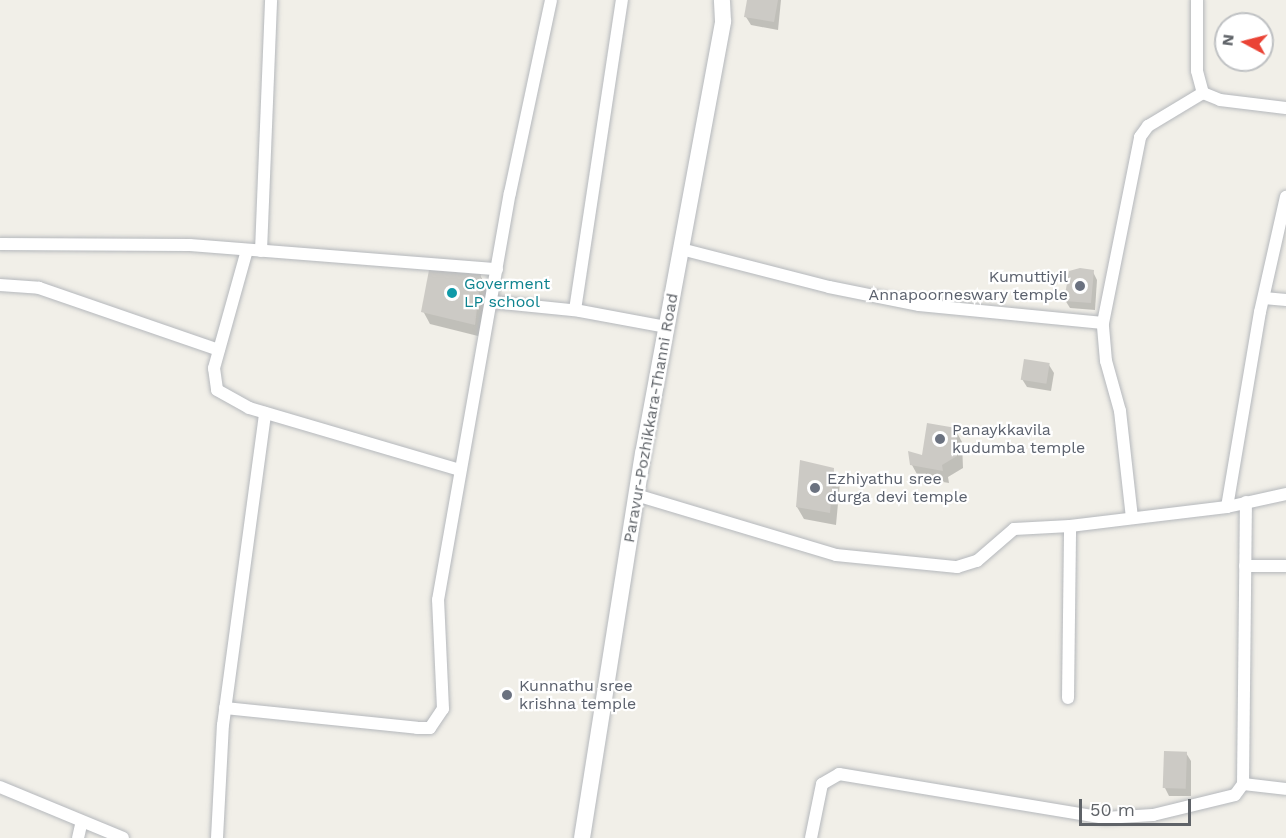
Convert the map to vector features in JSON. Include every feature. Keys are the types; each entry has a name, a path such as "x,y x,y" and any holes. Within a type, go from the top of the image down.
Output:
{"main road":[{"name":"Paravur-Pozhikkara-Thanni Road","path":"582,838 636,495 723,21 722,0"}],"street":[{"path":"261,251 272,0"},
{"path":"225,708 430,728 443,709 438,600 497,269 552,0"},
{"path":"574,310 622,0"},
{"path":"1197,0 1197,71 1203,93"},
{"path":"1203,93 1220,100 1286,108"},
{"path":"1132,518 1120,411 1106,361 1103,323 1140,137 1148,126 1203,93"},
{"path":"1227,507 1264,298 1286,196"},
{"path":"0,244 190,245 497,269"},
{"path":"681,249 828,287 919,305 1103,323"},
{"path":"247,250 219,350 214,379 217,390 230,400 265,413 460,470"},
{"path":"0,285 39,288 219,350"},
{"path":"1264,298 1286,300"},
{"path":"492,302 574,310 666,327"},
{"path":"217,838 225,708 265,413"},
{"path":"636,495 799,547 836,555 938,567 957,567 977,561 1014,529 1071,526 1227,507 1286,494"},
{"path":"811,838 822,784 839,774 1122,818 1153,815 1234,795 1243,784 1246,502"},
{"path":"1068,698 1071,526"},
{"path":"1245,566 1286,566"},
{"path":"1243,784 1286,789"},
{"path":"0,787 123,838"},
{"path":"78,838 82,820"}],"building":[{"path":"747,0 778,0 774,22 744,17"},
{"name":"Kumuttiyil Annapoorneswary temple","path":"1080,268 1094,270 1091,303 1064,301 1069,271"},
{"name":"Goverment LP school","path":"429,270 481,274 475,325 421,312"},
{"path":"1024,359 1050,363 1046,384 1021,380"},
{"name":"Panaykkavila kudumba temple","path":"927,423 956,428 957,456 942,465 943,471 910,465 908,451 922,455"},
{"name":"Ezhiyathu sree durga devi temple","path":"800,460 834,468 830,513 796,507"},
{"path":"1164,751 1187,752 1186,789 1163,788"}],"place":[{"name":"Kumuttiyil Annapoorneswary temple","path":"1080,286"},
{"name":"Goverment LP school","path":"452,293"},
{"name":"Panaykkavila kudumba temple","path":"940,439"},
{"name":"Ezhiyathu sree durga devi temple","path":"815,488"},
{"name":"Kunnathu sree krishna temple","path":"507,695"}]}
